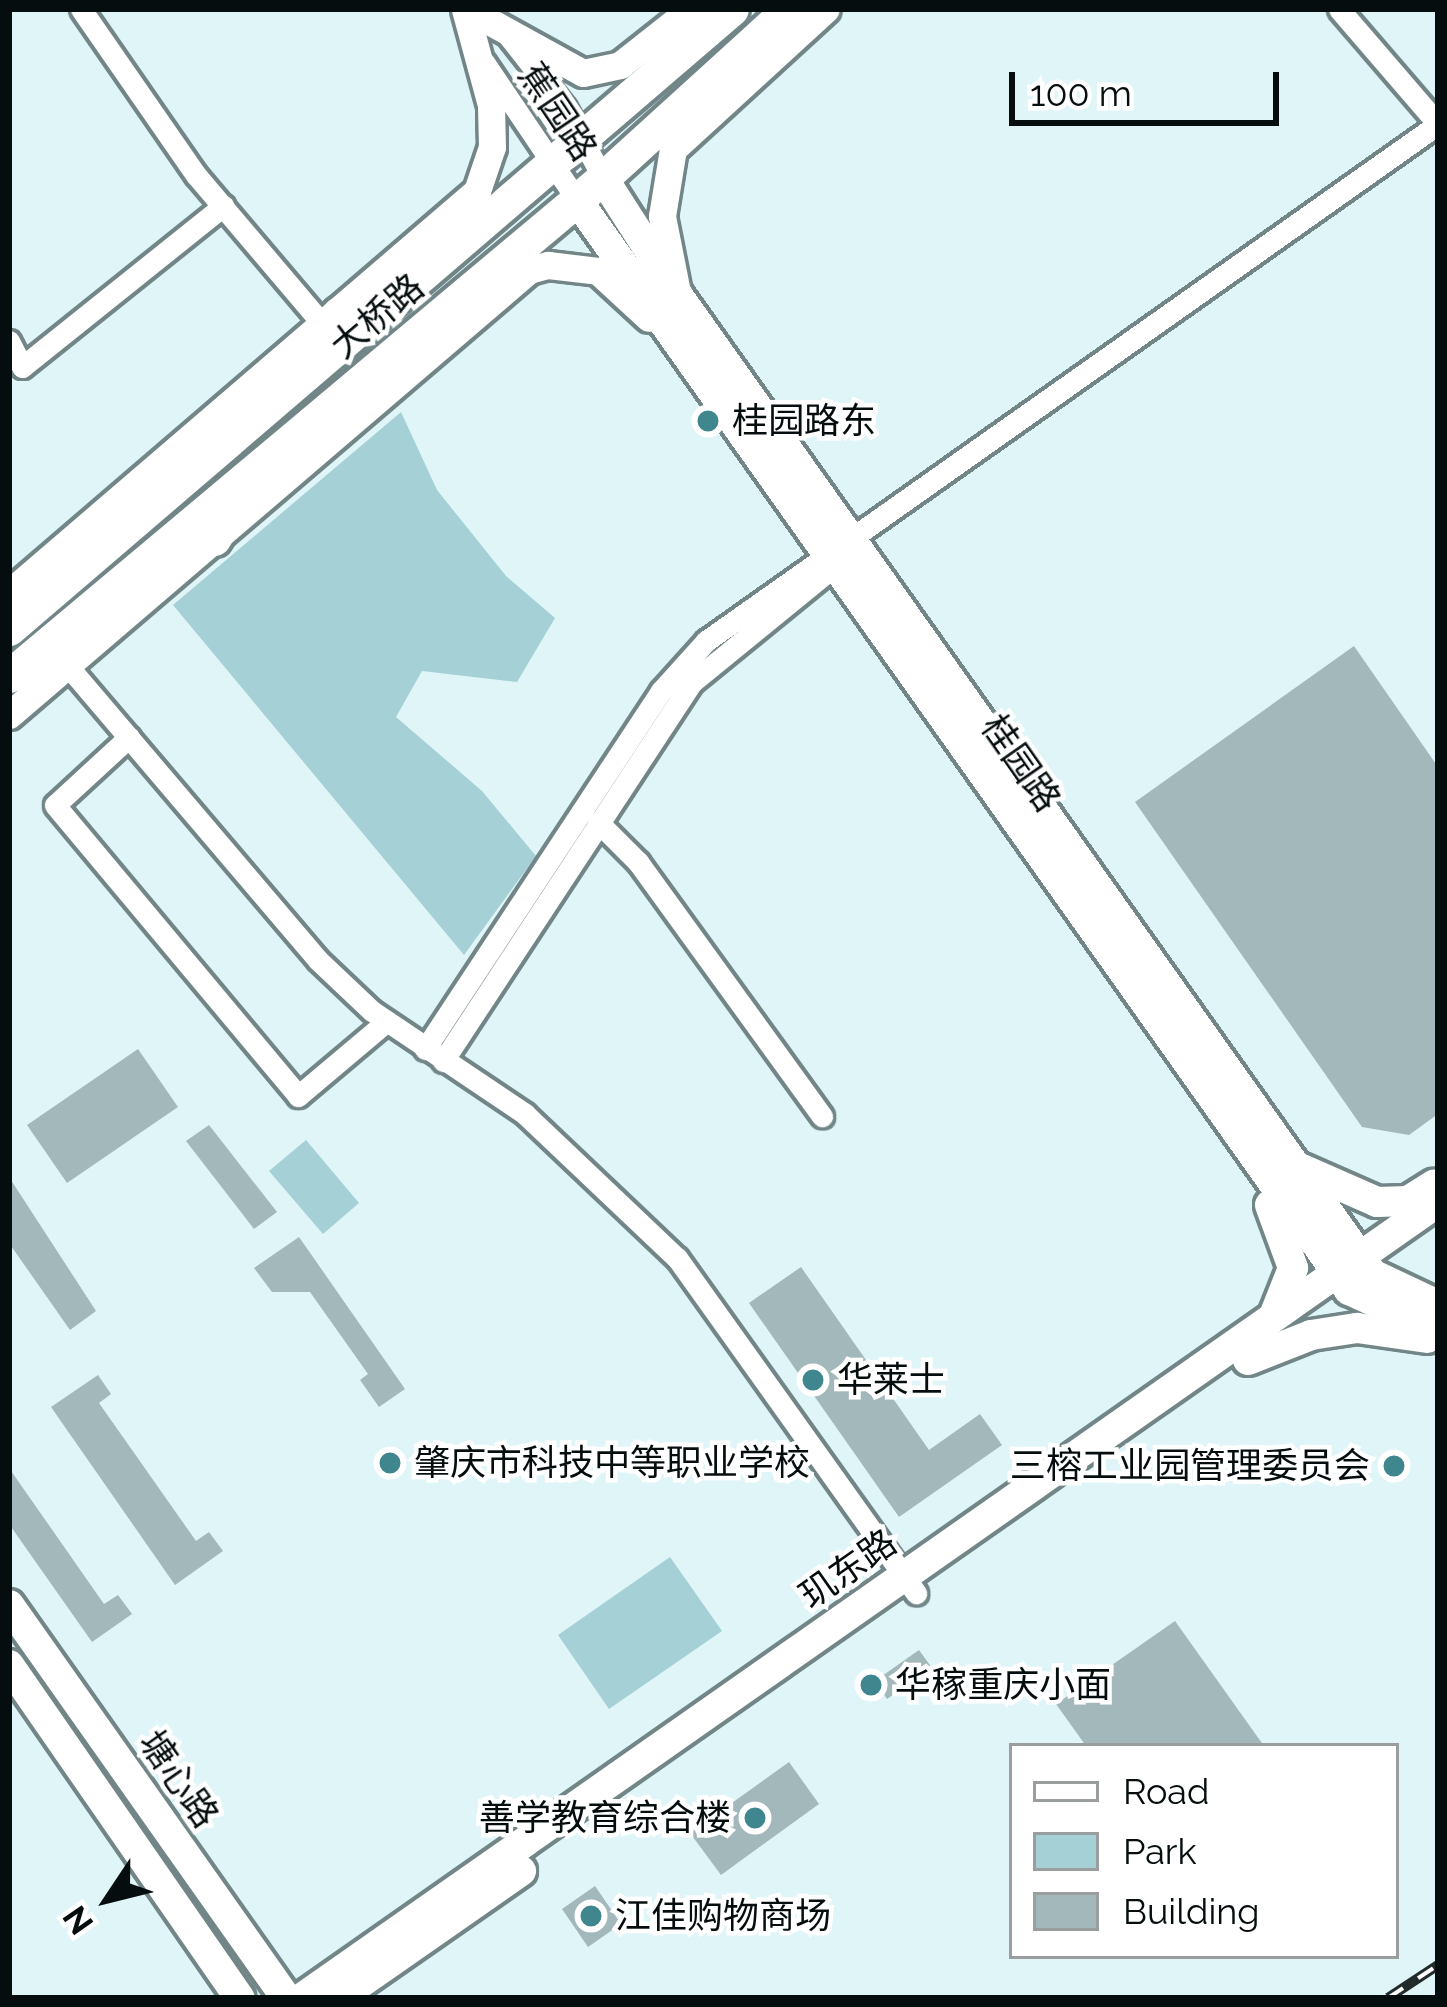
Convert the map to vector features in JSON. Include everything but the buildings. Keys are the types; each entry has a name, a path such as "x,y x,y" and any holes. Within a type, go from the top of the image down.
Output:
{"main road":[{"name":"大桥路","path":"9,629 366,326 417,272 732,9"},
{"name":"大桥路","path":"9,676 758,43 811,11"},
{"name":"桂园路","path":"603,178 679,297 856,539 1296,1166 1354,1273"},
{"name":"桂园路","path":"577,200 1240,1137 1354,1273 1438,1336"},
{"path":"331,320 417,272"},
{"path":"214,539 256,467"},
{"path":"1240,1137 1284,1230 1293,1268 1271,1322"},
{"path":"1296,1166 1377,1202 1408,1201 1438,1183"},
{"name":"玑东路","path":"302,1998 1248,1360 1438,1202"},
{"name":"玑东路","path":"339,1998 1271,1322 1438,1227"},
{"path":"1354,1273 1438,1305"},
{"path":"1248,1360 1311,1335 1357,1328 1438,1336"},
{"name":"塘心路","path":"9,1605 286,1998"},
{"name":"塘心路","path":"9,1665 240,1998"}],"street":[{"path":"80,9 223,206 331,320"},
{"path":"466,9 583,73 620,65 691,9"},
{"path":"9,593 477,190 492,147 484,62 466,9"},
{"path":"434,1055 704,668 856,539 1438,124 1339,9"},
{"path":"679,297 662,216 673,149 811,11"},
{"path":"501,28 581,137 603,178"},
{"name":"蕉园路","path":"484,62 577,200"},
{"path":"9,341 22,367 223,206"},
{"path":"9,715 530,270 598,271 681,350"},
{"path":"434,1055 674,675 830,561"},
{"path":"67,665 318,959 387,1022 525,1114 677,1258 911,1585"},
{"path":"129,737 55,805 298,1096 387,1022"},
{"path":"598,823 638,862 822,1116"}],"green space":[{"path":"401,412 437,490 506,576 555,618 517,682 422,671 396,717 482,791 536,856 464,955 173,605"},
{"path":"306,1140 359,1203 323,1234 269,1171"},
{"path":"670,1557 722,1631 609,1709 558,1635"}],"railway":[{"path":"1388,1998 1438,1965"}],"place":[{"name":"桂园路东","path":"708,421"},
{"name":"华莱士","path":"813,1380"},
{"name":"肇庆市科技中等职业学校","path":"390,1463"},
{"name":"三榕工业园管理委员会","path":"1394,1466"},
{"name":"华稼重庆小面","path":"871,1685"},
{"name":"善学教育综合楼","path":"755,1818"},
{"name":"江佳购物商场","path":"591,1916"}]}
